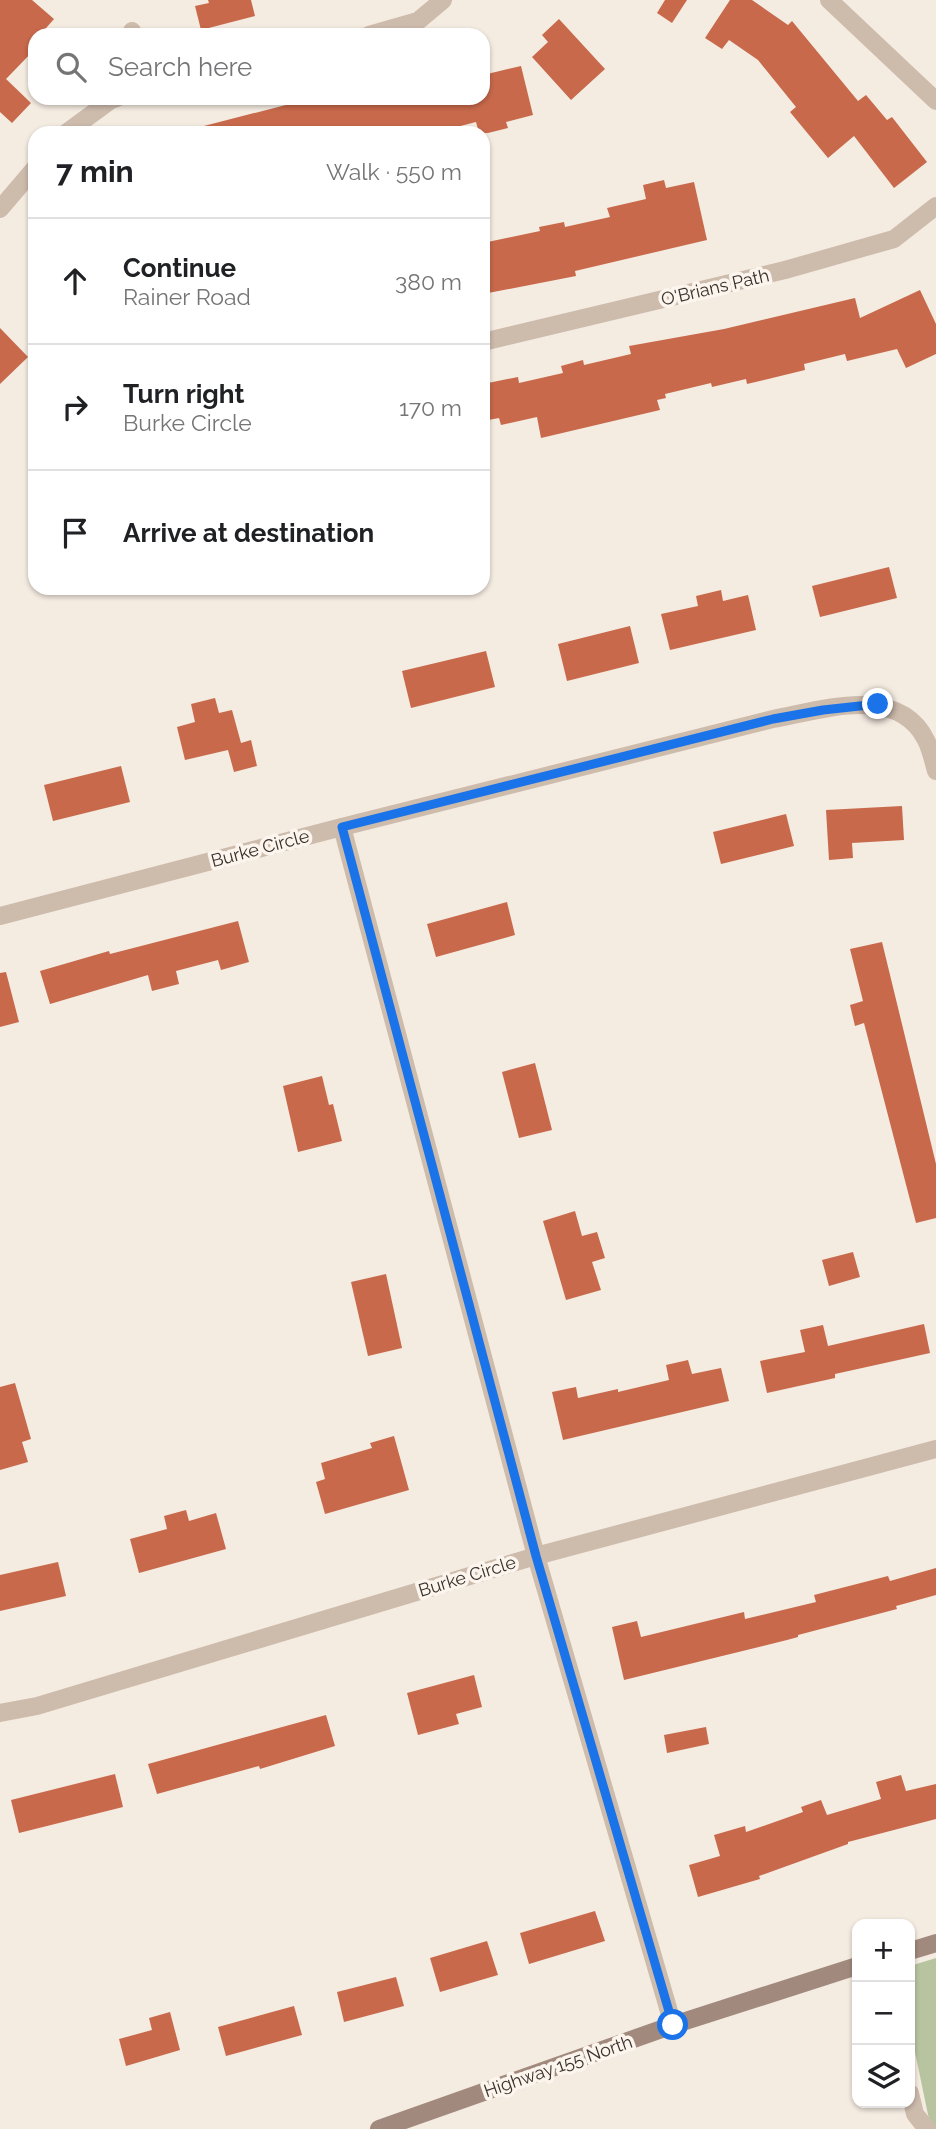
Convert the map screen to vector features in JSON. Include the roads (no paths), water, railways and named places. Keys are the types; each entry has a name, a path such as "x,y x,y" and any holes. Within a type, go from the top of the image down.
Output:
{"main road":[{"path":"915,1949 936,1943"},
{"name":"Highway 155 North","path":"379,2129 673,2025 852,1968"}],"street":[{"path":"394,28 418,21 443,0"},
{"path":"829,0 936,101"},
{"path":"75,126 104,105"},
{"path":"0,209 28,176"},
{"name":"O'Brians Path","path":"490,340 785,270 894,239 936,206"},
{"name":"Burke Circle","path":"0,916 773,719 823,710 878,704 904,713 926,739 936,771"},
{"path":"342,827 536,1556 673,2025"},
{"name":"Burke Circle","path":"0,1713 37,1706 536,1556 936,1449"},
{"path":"914,2108 927,2129"}]}
